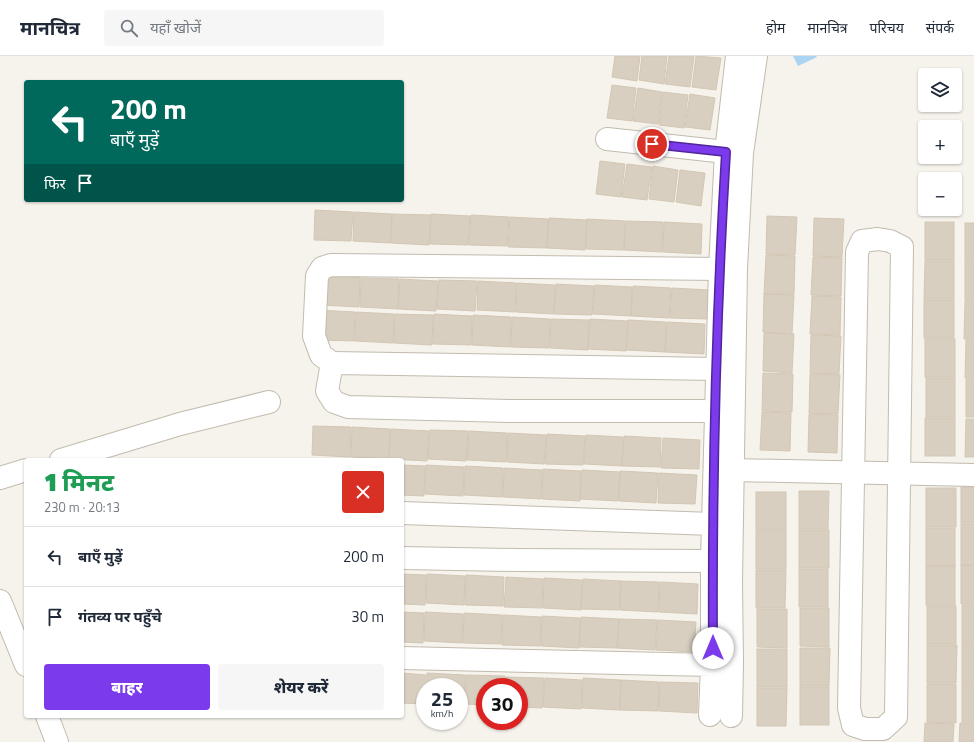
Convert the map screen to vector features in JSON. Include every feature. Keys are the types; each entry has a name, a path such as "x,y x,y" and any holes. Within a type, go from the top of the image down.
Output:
{"street":[{"path":"722,664 712,561 720,268 726,152 737,56"},
{"path":"720,716 722,664 731,581 736,268 742,153 756,56"},
{"path":"607,139 726,152"},
{"path":"878,239 890,241 902,247 896,717 883,729 865,729 853,725 849,708 853,472 857,252 862,241 878,239"},
{"path":"717,369 332,363 321,355 314,336 317,276 322,268 331,265 720,268"},
{"path":"332,363 327,391 334,402 348,407 510,411 716,411"},
{"path":"68,458 180,424 269,402"},
{"path":"733,470 974,475"},
{"path":"0,478 24,471"},
{"path":"404,513 713,524"},
{"path":"404,558 712,561"},
{"path":"0,601 24,660"},
{"path":"404,658 722,664"},
{"path":"48,718 57,742"}],"water":[{"path":"793,56 816,56 817,57 798,66"}],"building":[{"path":"615,56 640,56 637,81 612,77"},
{"path":"642,56 667,56 664,84 639,80"},
{"path":"669,56 694,56 690,87 665,84"},
{"path":"696,56 721,58 716,90 692,87"},
{"path":"612,85 636,88 632,121 607,118"},
{"path":"638,88 662,92 658,124 633,121"},
{"path":"663,92 688,95 684,128 659,125"},
{"path":"690,94 715,98 710,130 685,127"},
{"path":"600,161 625,164 621,197 596,194"},
{"path":"627,164 652,167 647,200 622,197"},
{"path":"653,166 678,170 674,202 649,199"},
{"path":"680,170 705,173 701,206 676,202"},
{"path":"315,210 353,212 351,241 314,240"},
{"path":"354,212 392,214 390,243 353,241"},
{"path":"392,214 431,215 429,245 391,243"},
{"path":"431,214 470,216 468,245 430,244"},
{"path":"471,215 509,217 507,246 469,245"},
{"path":"767,216 797,217 795,255 766,254"},
{"path":"510,217 548,219 547,248 508,247"},
{"path":"549,218 587,220 585,250 547,248"},
{"path":"814,218 844,219 842,257 813,256"},
{"path":"587,219 625,221 624,250 586,249"},
{"path":"626,221 663,222 662,252 624,250"},
{"path":"664,222 702,224 701,254 663,252"},
{"path":"925,222 954,222 954,260 925,260"},
{"path":"965,223 974,223 974,261 965,261"},
{"path":"766,255 795,256 794,294 764,294"},
{"path":"813,257 842,258 841,296 811,295"},
{"path":"925,261 954,261 954,299 924,299"},
{"path":"965,262 974,262 974,300 965,300"},
{"path":"322,276 360,277 359,307 321,305"},
{"path":"361,278 399,279 398,309 360,307"},
{"path":"400,279 438,281 436,311 398,309"},
{"path":"439,280 477,281 475,311 437,309"},
{"path":"478,281 516,283 515,312 477,310"},
{"path":"517,283 555,285 554,314 516,312"},
{"path":"556,284 594,286 592,315 554,314"},
{"path":"595,285 632,287 631,316 593,314"},
{"path":"633,286 671,288 669,318 631,316"},
{"path":"672,288 710,290 708,319 670,318"},
{"path":"764,294 794,295 792,334 763,332"},
{"path":"812,296 841,297 840,335 810,334"},
{"path":"924,300 954,300 954,338 924,338"},
{"path":"965,301 974,301 974,339 964,339"},
{"path":"317,310 355,312 354,341 316,340"},
{"path":"356,312 394,314 393,343 355,341"},
{"path":"395,314 433,315 432,345 394,343"},
{"path":"434,314 472,316 471,345 433,344"},
{"path":"473,315 511,317 510,347 472,345"},
{"path":"512,317 550,319 549,348 511,347"},
{"path":"551,319 589,320 588,350 550,348"},
{"path":"590,319 628,321 626,351 588,349"},
{"path":"628,320 666,322 665,352 626,350"},
{"path":"667,322 705,324 704,354 665,352"},
{"path":"764,333 794,334 792,373 763,371"},
{"path":"811,335 841,336 839,374 810,373"},
{"path":"925,339 955,339 955,377 925,377"},
{"path":"966,340 974,340 974,378 965,378"},
{"path":"763,373 793,374 792,412 762,411"},
{"path":"810,374 840,375 838,414 809,413"},
{"path":"926,378 955,378 955,417 926,417"},
{"path":"966,379 974,379 974,417 966,417"},
{"path":"762,412 791,413 790,451 760,450"},
{"path":"809,414 838,415 837,453 808,452"},
{"path":"925,418 955,418 955,456 925,456"},
{"path":"966,419 974,419 974,457 965,457"},
{"path":"313,426 351,427 350,457 312,455"},
{"path":"352,427 390,429 389,458 351,457"},
{"path":"391,429 429,431 427,461 389,458"},
{"path":"430,430 468,431 466,461 428,459"},
{"path":"469,431 507,433 506,462 467,460"},
{"path":"508,433 546,435 544,464 507,462"},
{"path":"547,434 585,436 583,465 545,464"},
{"path":"586,435 623,437 622,466 584,464"},
{"path":"624,436 661,438 660,467 622,466"},
{"path":"663,438 700,440 699,469 661,468"},
{"path":"404,465 425,466 424,496 404,495"},
{"path":"426,465 464,467 463,496 425,494"},
{"path":"465,466 503,468 502,497 464,495"},
{"path":"504,468 542,470 541,499 503,497"},
{"path":"543,469 581,471 580,501 542,499"},
{"path":"582,470 620,472 618,501 580,499"},
{"path":"620,471 658,473 656,503 619,501"},
{"path":"659,473 697,475 695,504 658,503"},
{"path":"961,487 974,487 974,526 961,526"},
{"path":"926,488 956,488 956,527 926,527"},
{"path":"799,491 829,491 828,529 799,529"},
{"path":"756,492 786,492 786,530 756,530"},
{"path":"961,527 974,527 974,565 961,565"},
{"path":"926,528 955,528 955,566 926,566"},
{"path":"799,530 829,530 829,568 799,568"},
{"path":"756,531 786,531 786,569 756,569"},
{"path":"961,565 974,566 974,604 961,604"},
{"path":"926,566 955,566 955,605 926,605"},
{"path":"799,569 828,569 828,607 799,607"},
{"path":"756,570 786,570 785,608 756,608"},
{"path":"404,574 426,575 425,605 404,604"},
{"path":"427,574 465,576 464,605 426,603"},
{"path":"466,575 504,577 503,606 465,605"},
{"path":"506,577 543,579 542,608 504,607"},
{"path":"544,578 582,580 581,610 543,608"},
{"path":"583,579 621,581 619,610 581,609"},
{"path":"621,581 659,582 658,612 620,610"},
{"path":"660,582 698,584 697,614 659,612"},
{"path":"962,605 974,605 974,643 962,643"},
{"path":"927,606 956,606 956,644 927,644"},
{"path":"800,608 829,608 829,647 800,646"},
{"path":"757,609 787,609 787,648 757,647"},
{"path":"404,612 424,613 423,643 404,642"},
{"path":"425,612 463,614 462,643 424,641"},
{"path":"464,613 502,615 501,644 463,643"},
{"path":"503,615 541,617 540,646 502,645"},
{"path":"542,616 580,618 579,648 541,646"},
{"path":"581,617 619,619 617,648 579,647"},
{"path":"619,619 657,620 655,650 617,648"},
{"path":"658,620 696,622 694,652 656,650"},
{"path":"962,644 974,644 974,682 962,682"},
{"path":"927,645 957,645 956,683 927,683"},
{"path":"800,648 830,648 829,686 800,686"},
{"path":"757,649 787,649 787,687 757,687"},
{"path":"404,673 426,675 426,678 416,678 416,704 404,703"},
{"path":"427,673 465,675 465,678 427,678"},
{"path":"466,675 505,676 505,678 476,678 476,705 468,704 468,678 466,678"},
{"path":"506,677 544,678 542,708 528,707 528,678"},
{"path":"545,678 582,680 581,709 543,707"},
{"path":"583,678 621,680 620,710 582,708"},
{"path":"621,680 659,682 658,711 620,710"},
{"path":"660,682 698,683 697,713 659,711"},
{"path":"962,683 974,683 974,722 962,722"},
{"path":"927,684 956,684 956,723 927,722"},
{"path":"800,687 829,687 829,725 800,725"},
{"path":"757,688 787,688 786,726 757,726"},
{"path":"925,723 954,724 953,742 924,742"},
{"path":"960,723 974,723 974,742 959,742"}],"route":[{"path":"652,144 726,152 717,369 712,561 713,648"}]}
